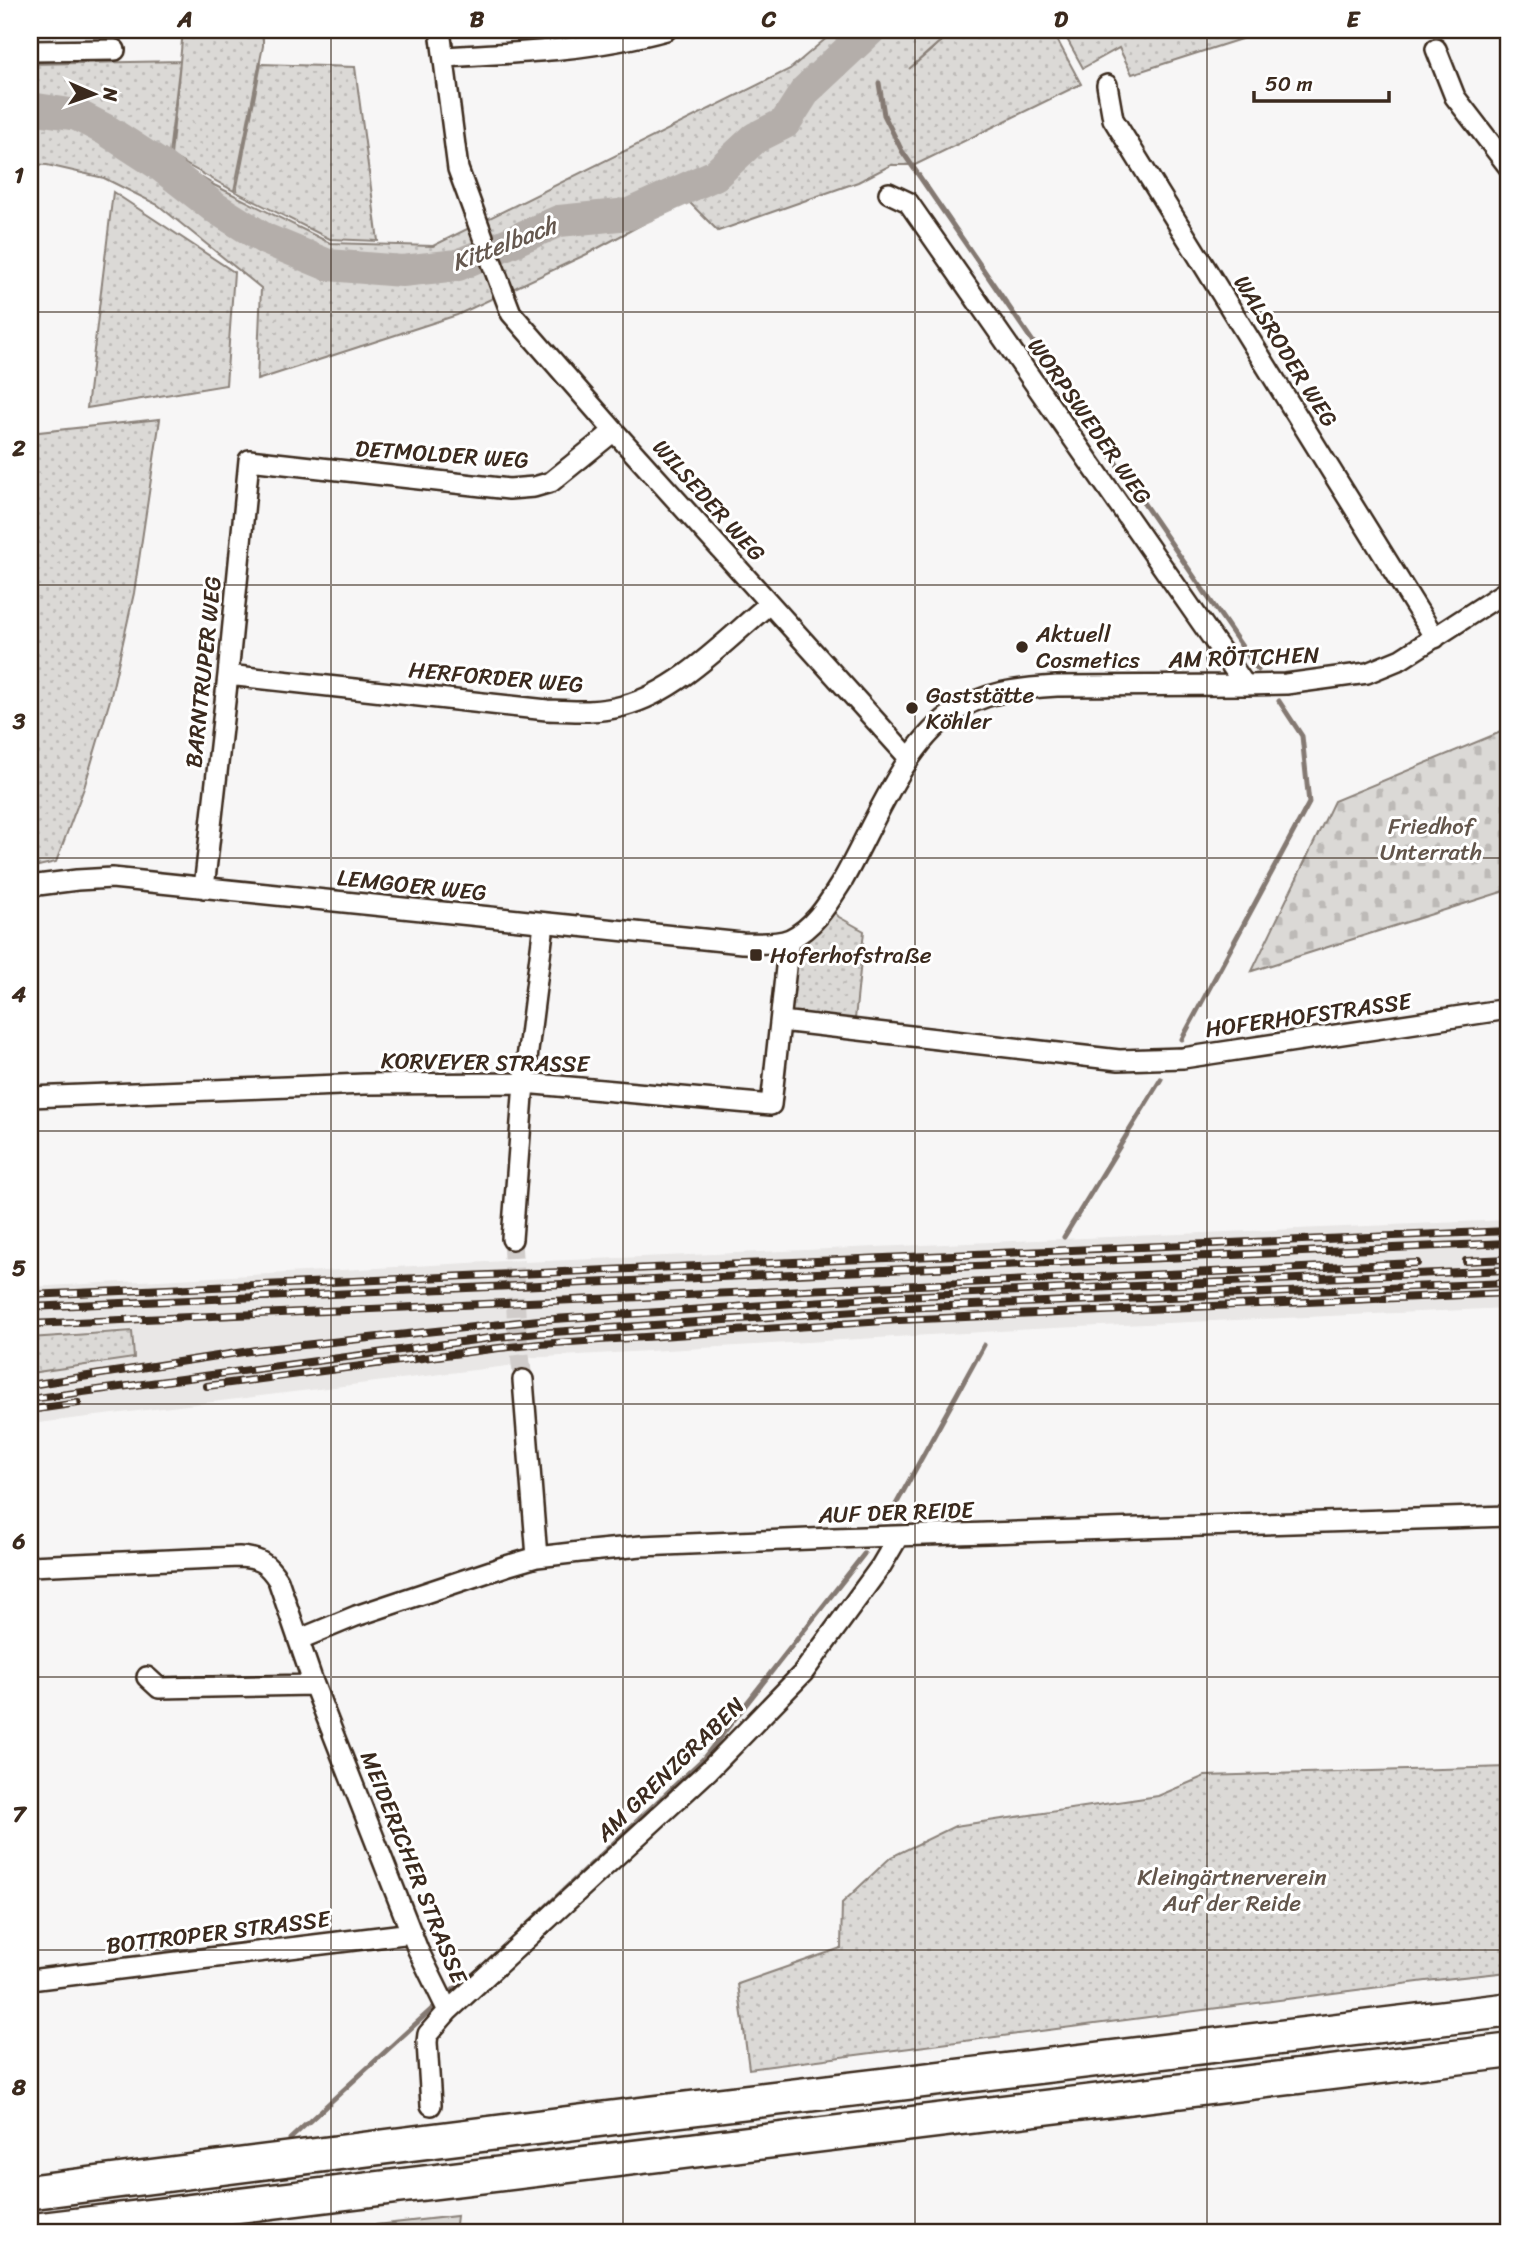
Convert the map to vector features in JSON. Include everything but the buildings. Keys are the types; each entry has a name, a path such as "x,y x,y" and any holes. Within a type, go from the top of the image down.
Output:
{"highway":[{"path":"30,2192 611,2118 1508,2010"},
{"path":"30,2231 1508,2051"}],"street":[{"path":"440,30 457,169 483,237"},
{"path":"444,57 554,51 666,30"},
{"path":"1436,49 1455,97 1508,166"},
{"path":"30,51 115,50"},
{"name":"WALSRODER WEG","path":"1107,85 1113,119 1435,638"},
{"name":"WORPSWEDER WEG","path":"889,192 908,202 1245,685"},
{"name":"WILSEDER WEG","path":"492,263 511,313 909,758"},
{"name":"DETMOLDER WEG","path":"249,460 509,488 534,487 551,482 614,431"},
{"name":"BARNTRUPER WEG","path":"204,888 249,460"},
{"name":"AM RÖTTCHEN","path":"789,940 828,906 909,758 928,734 950,715 972,702 996,693 1027,687 1286,684 1367,673 1401,659 1508,590"},
{"name":"HERFORDER WEG","path":"228,675 585,712 623,706 655,694 683,676 769,604"},
{"name":"LEMGOER WEG","path":"30,886 112,878 742,943 789,940"},
{"path":"512,1239 524,1083 544,924"},
{"name":"KORVEYER STRASSE","path":"30,1097 365,1084 524,1083 771,1105 789,940"},
{"name":"HOFERHOFSTRASSE","path":"781,1021 1119,1060 1183,1058 1508,1009"},
{"path":"523,1380 537,1558"},
{"name":"AUF DER REIDE","path":"300,1639 421,1594 537,1558 641,1546 1508,1516"},
{"name":"AM GRENZGRABEN","path":"448,2011 709,1770 796,1680 881,1566 898,1537"},
{"name":"MEIDERICHER STRASSE","path":"30,1566 251,1557 266,1564 278,1580 314,1685 425,1967 448,2011 428,2034 426,2042 431,2105"},
{"path":"147,1677 159,1688 314,1685"},
{"name":"BOTTROPER STRASSE","path":"30,1980 412,1933"}],"shaded area":[{"path":"1508,1220 1508,1308 1033,1329 526,1358 525,1364 30,1424 30,1374 135,1358 132,1329 30,1337 30,1287 524,1260"}],"green space":[{"path":"183,30 263,30 263,46 234,191 171,156"},
{"path":"836,30 953,30 909,69 955,30 1052,30 1081,84 915,165 891,165 858,182 718,231 687,200 587,254 457,315 257,380 261,288 158,205 104,178 47,165 30,164 30,104 78,105 216,186 330,243 433,246 790,69"},
{"path":"1062,30 1269,30 1132,74 1119,48 1083,68"},
{"path":"180,61 169,154 78,103 30,97 30,64"},
{"path":"261,64 355,67 378,241 330,239 236,192"},
{"path":"113,192 234,272 226,385 87,408"},
{"path":"160,419 134,593 110,700 84,788 56,862 30,868 30,433"},
{"name":"Friedhof Unterrath","path":"1508,729 1508,890 1252,971 1334,801"},
{"path":"828,906 839,917 864,931 854,1029 781,1021 789,940"},
{"path":"132,1331 134,1358 30,1373 30,1338"},
{"name":"Kleingärtnerverein Auf der Reide","path":"1508,1767 1508,1972 749,2069 738,1984 841,1948 842,1903 891,1857 955,1826 1158,1796 1205,1776"},
{"path":"457,2216 455,2232 313,2232"}],"waterway":[{"name":"Kittelbach","path":"30,108 77,115 106,130 160,165 214,207 265,239 328,265 402,271 458,265 559,221 629,214 715,175 755,138 785,123 806,90 870,30"},
{"path":"871,30 874,43"},
{"path":"879,83 884,115 902,151 1258,670"},
{"path":"1182,1039 1309,803 1302,736 1279,701"},
{"path":"1064,1237 1161,1079"},
{"path":"888,1519 984,1345"},
{"path":"516,1935 703,1759 864,1554"},
{"path":"453,1990 481,1968"},
{"path":"290,2139 434,2007"}],"tunnel":[{"path":"512,1239 523,1380"}],"railway":[{"path":"30,1295 1508,1231"},
{"path":"30,1307 1508,1243"},
{"path":"1466,1261 1508,1259"},
{"path":"30,1324 1417,1263"},
{"path":"30,1385 256,1350 539,1320 901,1296 1508,1270"},
{"path":"30,1399 539,1333 900,1308 1508,1283"},
{"path":"207,1386 540,1344 899,1320 1508,1293"},
{"path":"30,1410 78,1403"}],"place":[{"name":"Aktuell Cosmetics","path":"1022,647"},
{"name":"Gaststätte Köhler","path":"912,708"},
{"name":"Hoferhofstraße","path":"756,955"}]}
